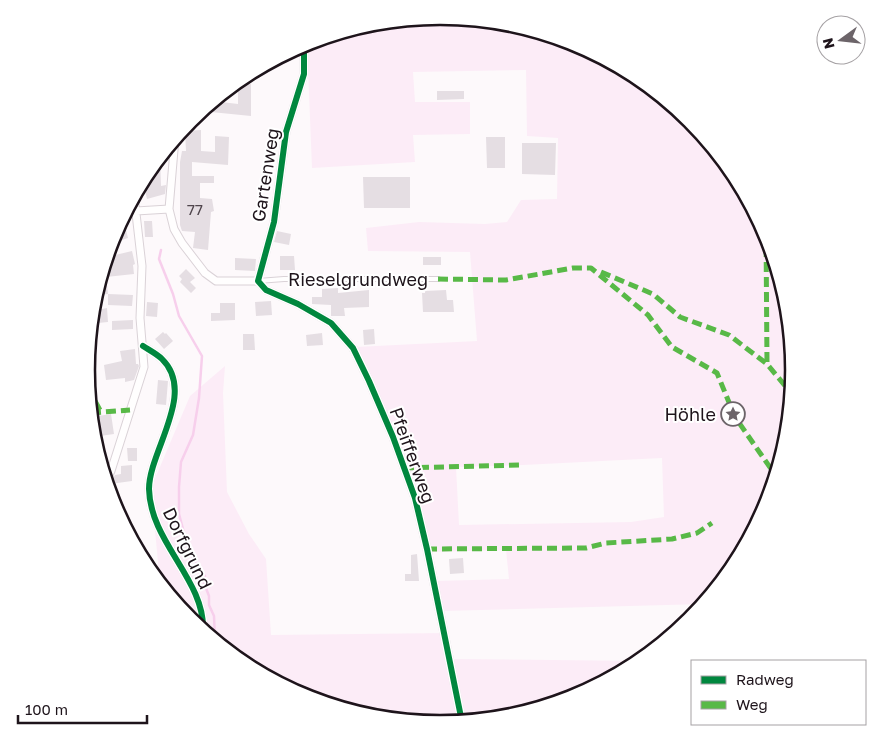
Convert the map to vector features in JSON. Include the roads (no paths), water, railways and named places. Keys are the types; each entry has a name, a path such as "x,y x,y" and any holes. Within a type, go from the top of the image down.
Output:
{"street":[{"name":"Gartenweg","path":"258,281 274,222 286,132 304,74 304,53"},
{"path":"111,471 144,368 140,318 142,266 136,211 169,209 174,152"},
{"name":"Rieselgrundweg","path":"169,209 174,229 182,243 205,273 216,281 258,281"},
{"name":"Pfeifferweg","path":"258,281 266,290 298,304 332,323 353,348 370,380 393,437 414,498 427,549 460,714"},
{"name":"Dorfgrund","path":"143,346 162,358 170,369 174,384 173,414 154,465 149,488 151,508 158,527 189,581 198,603 201,617"}],"lane":[{"name":"Rieselgrundweg","path":"258,281 284,279 438,279"}],"waterway":[{"path":"161,250 159,259 173,294 179,316 202,356 199,398 193,435 181,462 179,514 189,552 205,576 204,583 209,596 209,605 214,616 215,630"}],"place":[{"name":"Höhle","path":"733,414"}]}
